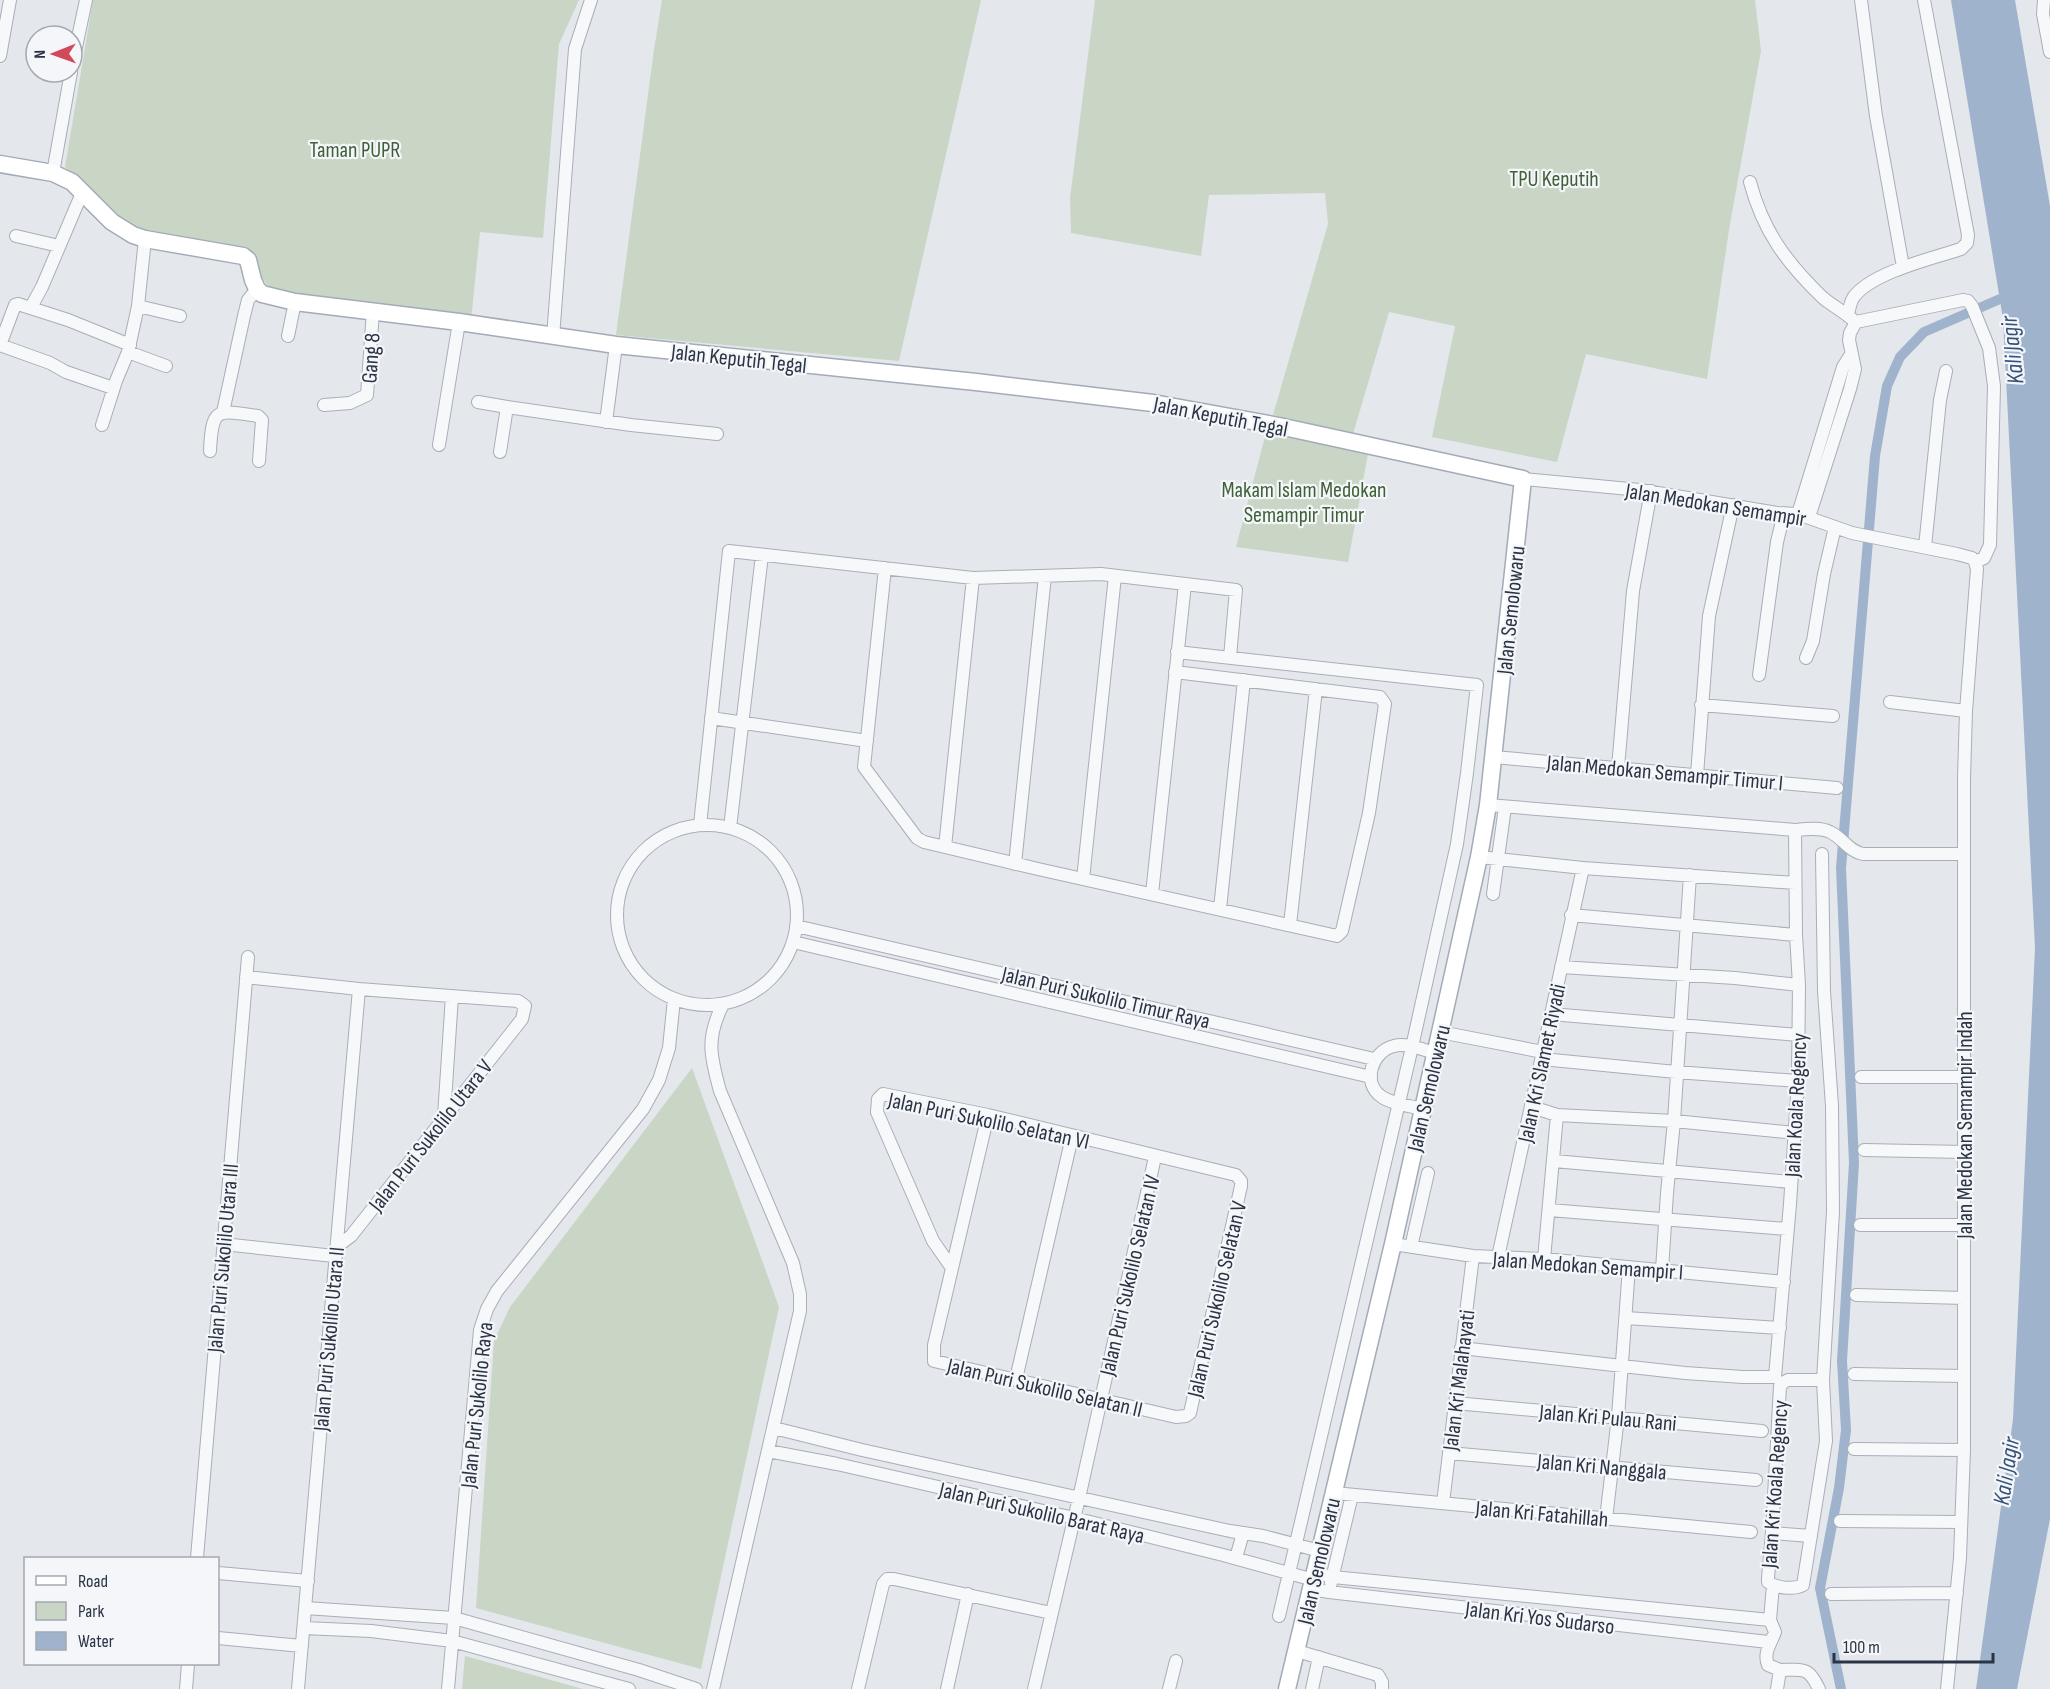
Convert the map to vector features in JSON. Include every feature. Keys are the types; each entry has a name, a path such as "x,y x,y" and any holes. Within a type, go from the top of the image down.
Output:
{"main road":[{"path":"0,164 53,173 72,182 112,222 133,235 243,256 249,260 257,289"},
{"name":"Jalan Keputih Tegal","path":"257,289 262,294 295,303 459,322 553,337 976,382 1157,404 1279,426 1523,479"},
{"name":"Jalan Semolowaru","path":"1287,1689 1297,1651 1307,1547 1334,1493 1393,1244 1419,1108 1440,1032 1479,857 1497,806 1494,757 1523,479"}],"street":[{"path":"0,56 10,0"},
{"path":"81,24 86,0"},
{"path":"553,337 575,49 591,0"},
{"path":"1861,0 1876,116 1904,267"},
{"path":"1803,515 1843,367 1851,356 1851,300 1865,285 1904,267 1962,249 1967,243 1968,235 1924,0"},
{"path":"2044,0 2043,14 2050,52"},
{"path":"53,173 69,84"},
{"path":"1750,182 1765,226 1785,256 1823,298 1852,319 1963,300 1968,301 1972,306 1989,348 1994,400 1990,545 1984,558 1975,562"},
{"path":"31,308 82,193"},
{"path":"16,236 59,246"},
{"path":"102,424 113,387 130,344 138,306 145,239"},
{"path":"210,451 211,424 223,412 248,300 257,289"},
{"path":"288,336 295,303"},
{"path":"113,387 66,372 51,363 0,345 15,305 18,304 91,328 130,344 165,366"},
{"path":"138,306 180,316"},
{"name":"Gang 8","path":"324,405 350,403 367,396 373,311"},
{"path":"439,445 459,322"},
{"path":"606,422 616,345"},
{"path":"1925,547 1946,371"},
{"path":"478,402 606,422 717,434"},
{"path":"500,452 507,407"},
{"path":"223,412 261,417 259,461"},
{"name":"Jalan Medokan Semampir","path":"1523,479 1652,492 1803,515 1852,533 1964,556 1972,558 1975,562"},
{"path":"1618,768 1633,591 1652,492"},
{"path":"1697,775 1709,616 1733,505"},
{"path":"1759,675 1777,542 1784,513"},
{"path":"1806,658 1813,641 1824,574 1835,527"},
{"path":"700,825 729,551 973,578 1101,574 1236,590 1230,657"},
{"path":"730,828 762,555"},
{"name":"Jalan Medokan Semampir Indah","path":"1947,1689 1957,1593 1964,1450 1963,854 1966,711 1977,569 1975,562"},
{"path":"885,568 864,767 917,838 1015,864 1337,936 1342,931 1369,813 1385,704 1380,697 1175,672"},
{"path":"1015,864 1045,576"},
{"path":"1083,879 1115,576"},
{"path":"945,847 973,578"},
{"path":"1152,894 1185,584"},
{"path":"1177,652 1477,685 1457,844 1307,1547 1305,1578 1279,1616"},
{"path":"1220,909 1244,681"},
{"path":"1290,925 1316,689"},
{"path":"1890,702 1966,711"},
{"path":"1701,705 1833,716"},
{"path":"711,718 867,741"},
{"name":"Jalan Medokan Semampir Timur I","path":"1494,757 1837,788"},
{"path":"1493,894 1499,859 1497,806 1795,830 1816,829 1833,833 1852,850 1863,854 1963,854"},
{"path":"700,825 730,828 759,841 781,864 794,894 796,926 793,942 782,964 766,983 746,996 723,1004 698,1005 674,999 656,990 640,977 628,960 620,942 617,922 618,901 623,882 632,864 645,848 662,836 680,828 700,825"},
{"name":"Jalan Koala Regency","path":"1776,1382 1798,1081 1799,985 1795,830"},
{"path":"1771,1584 1797,1588 1803,1585 1826,1441 1823,1380 1833,1212 1832,1106 1824,991 1822,854"},
{"path":"1479,857 1583,868 1795,883"},
{"name":"Jalan Kri Slamet Riyadi","path":"1498,1257 1583,868"},
{"path":"1662,1270 1690,875"},
{"path":"1571,915 1796,935"},
{"name":"Jalan Puri Sukolilo Timur Raya","path":"796,926 1374,1059"},
{"name":"Jalan Puri Sukolilo Timur Raya","path":"793,942 1371,1077"},
{"name":"Jalan Puri Sukolilo Utara III","path":"197,1557 248,957"},
{"path":"1561,967 1799,985"},
{"path":"246,977 452,996 444,1116"},
{"name":"Jalan Puri Sukolilo Utara II","path":"298,1689 359,989"},
{"name":"Jalan Puri Sukolilo Utara V","path":"335,1252 351,1236 522,1019 525,1006 522,1002 452,996"},
{"path":"1105,1015 1110,998"},
{"name":"Jalan Puri Sukolilo Raya","path":"448,1689 480,1330 484,1316 497,1291 643,1109 659,1080 669,1048 674,999"},
{"path":"713,1689 800,1311 800,1294 793,1263 720,1091 712,1065 713,1023 723,1004"},
{"path":"1551,1014 1798,1035"},
{"path":"1440,1032 1542,1055 1676,1072 1798,1081"},
{"path":"1419,1108 1381,1097 1371,1077 1374,1059 1380,1052 1394,1046 1414,1047 1433,1052"},
{"path":"1861,1077 1964,1077"},
{"name":"Jalan Puri Sukolilo Selatan VI","path":"952,1268 933,1241 877,1112 880,1095 887,1094 988,1115 1072,1137 1236,1174 1240,1178 1241,1186"},
{"path":"1532,1107 1557,1114 1674,1121 1796,1133"},
{"path":"1544,1259 1557,1114"},
{"name":"Jalan Puri Sukolilo Selatan II","path":"988,1115 934,1345 934,1361 1176,1417 1190,1413"},
{"path":"1016,1379 1072,1137"},
{"path":"1864,1150 1965,1152"},
{"name":"Jalan Puri Sukolilo Selatan IV","path":"1034,1689 1155,1156"},
{"path":"1554,1161 1791,1182"},
{"path":"1411,1247 1428,1173"},
{"name":"Jalan Puri Sukolilo Selatan V","path":"1190,1413 1241,1186"},
{"path":"1549,1210 1787,1229"},
{"path":"1860,1225 1965,1225"},
{"path":"223,1244 335,1252"},
{"name":"Jalan Medokan Semampir I","path":"1393,1244 1473,1256 1544,1259 1784,1282"},
{"name":"Jalan Kri Malahayati","path":"1443,1503 1473,1256"},
{"path":"1606,1519 1618,1417 1629,1267"},
{"path":"1856,1295 1964,1298"},
{"path":"1626,1318 1780,1328"},
{"path":"1461,1348 1776,1382 1823,1380"},
{"path":"1854,1374 1964,1376"},
{"name":"Jalan Kri Koala Regency","path":"1776,1382 1770,1620 1774,1632 1768,1642 1767,1662 1780,1670"},
{"name":"Jalan Kri Pulau Rani","path":"1455,1403 1762,1431"},
{"name":"Jalan Puri Sukolilo Barat Raya","path":"774,1428 1079,1498 1307,1547"},
{"path":"837,1464 842,1445"},
{"path":"1854,1449 1964,1450"},
{"name":"Jalan Puri Sukolilo Barat Raya","path":"768,1451 837,1464 1074,1518 1236,1558 1305,1578"},
{"name":"Jalan Kri Nanggala","path":"1449,1453 1755,1480"},
{"name":"Jalan Kri Fatahillah","path":"1334,1493 1751,1532"},
{"path":"1329,1593 1352,1495"},
{"path":"1840,1521 1961,1522"},
{"path":"1236,1558 1243,1533"},
{"path":"1772,1533 1811,1536"},
{"path":"219,1573 308,1581"},
{"name":"Jalan Kri Yos Sudarso","path":"1305,1578 1333,1577 1770,1620"},
{"name":"Jalan Kri Yos Sudarso","path":"1305,1578 1329,1593 1768,1642"},
{"path":"858,1689 885,1580 894,1579 1051,1613"},
{"path":"1456,1607 1457,1589"},
{"path":"1831,1594 1957,1593"},
{"path":"947,1689 968,1594"},
{"path":"305,1608 454,1618 573,1651 696,1689"},
{"path":"1657,1630 1659,1610"},
{"path":"385,1633 387,1613"},
{"path":"304,1628 385,1633 452,1641 629,1689"},
{"path":"219,1638 302,1646"},
{"path":"566,1671 573,1651"},
{"path":"1297,1651 1378,1675 1382,1682 1382,1689"},
{"path":"1312,1689 1319,1658"},
{"path":"1169,1689 1176,1661"},
{"path":"186,1689 188,1665"},
{"path":"1778,1689 1780,1670 1809,1672 1819,1689"}],"green space":[{"name":"Taman PUPR","path":"93,0 579,0 559,44 543,238 480,232 471,321 272,292 244,252 130,226 65,167 79,84 84,84 84,54"},
{"path":"662,0 981,0 899,361 616,335"},
{"name":"TPU Keputih","path":"1095,0 1755,0 1761,51 1729,230 1707,379 1586,354 1557,462 1432,437 1455,326 1389,312 1353,434 1273,415 1328,224 1325,193 1209,195 1201,256 1071,233 1070,198"},
{"name":"Makam Islam Medokan Semampir Timur","path":"1267,429 1368,454 1348,562 1236,547"},
{"path":"692,1068 779,1307 701,1669 476,1608 494,1341 510,1307"},
{"path":"465,1656 583,1689 462,1689"}],"water":[{"name":"Kali Jagir","path":"1951,0 2015,0 2050,206 2050,1519 2017,1689 1976,1689 2013,1419 2035,948 2003,319"}],"waterway":[{"path":"1841,1689 1820,1588 1839,1488 1846,1430 1842,1361 1854,1163 1841,868 1875,456 1887,386 1900,357 1924,332 2000,299"}]}
